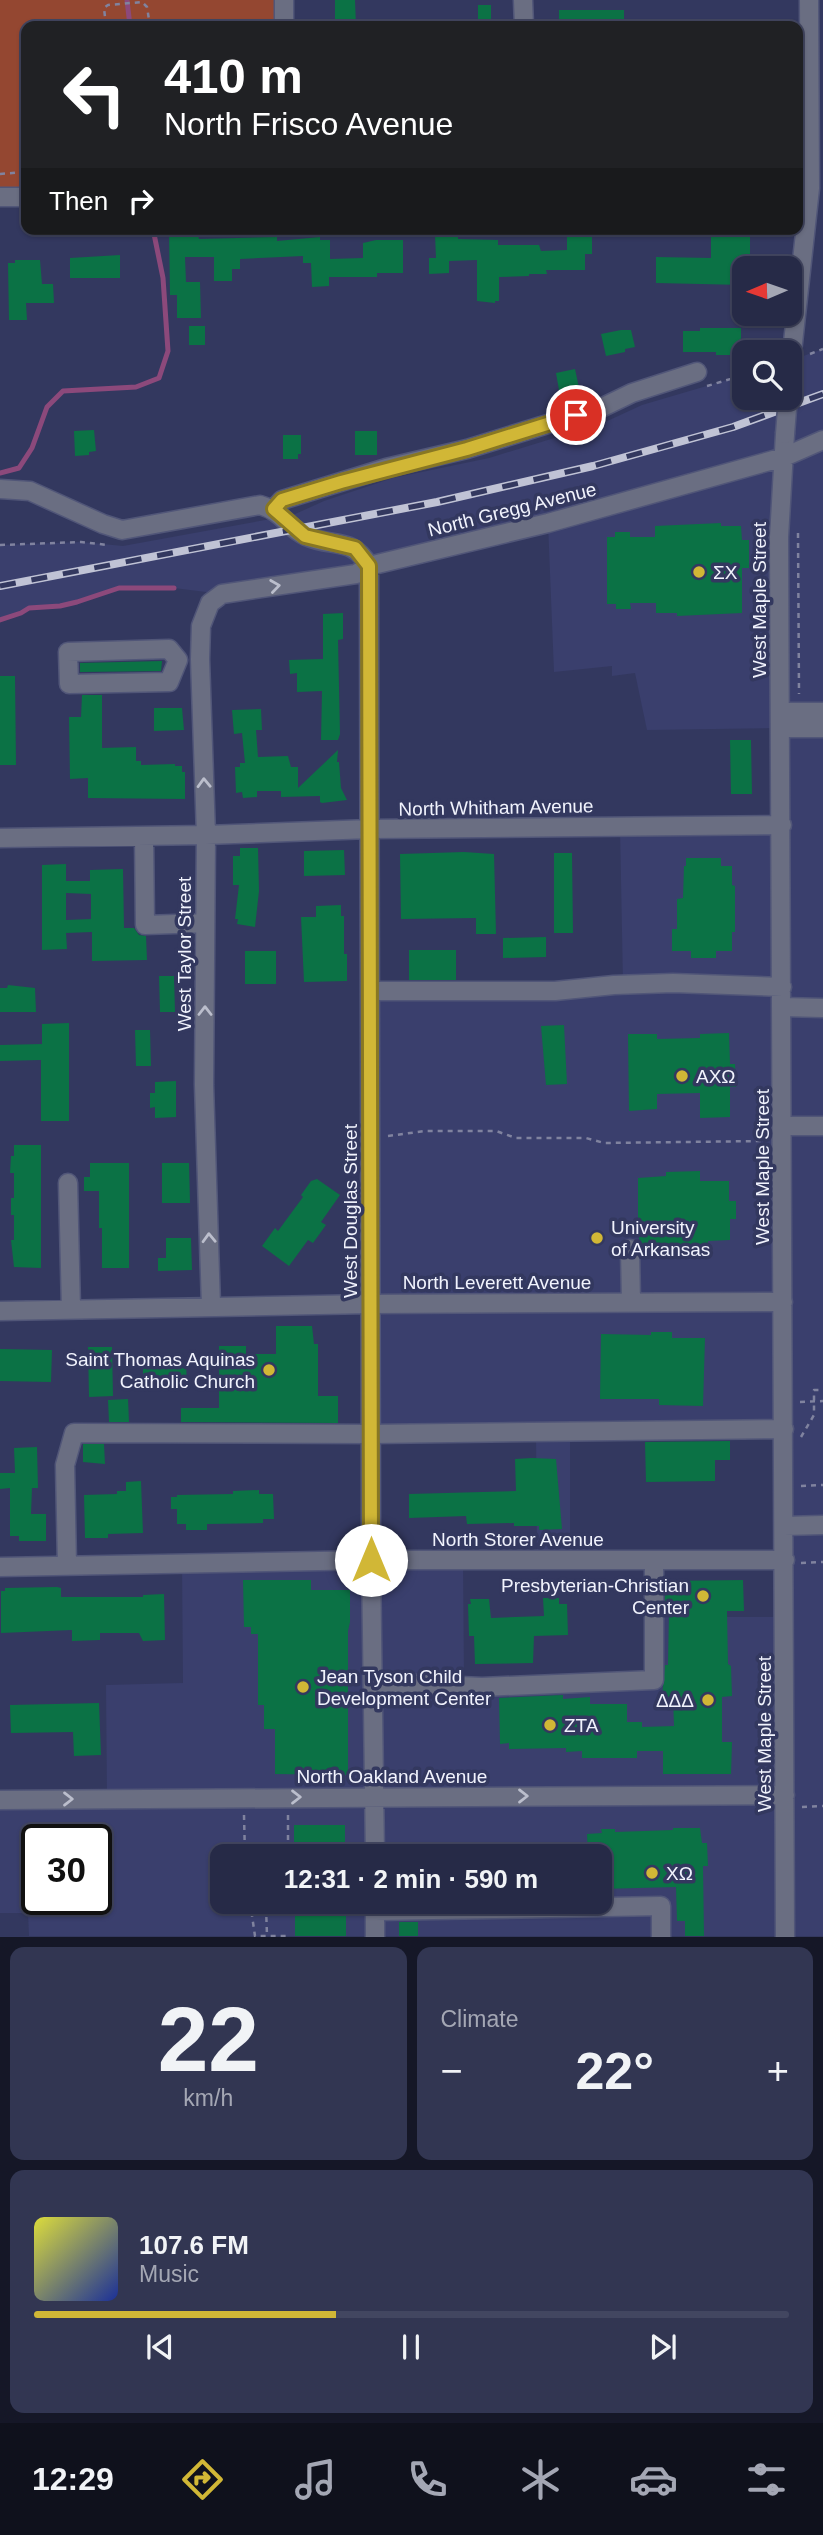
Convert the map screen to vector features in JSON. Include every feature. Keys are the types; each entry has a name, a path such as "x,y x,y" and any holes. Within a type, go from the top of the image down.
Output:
{"street":[{"path":"284,0 284,21"},
{"path":"523,0 524,21"},
{"path":"804,189 817,48 809,0"},
{"path":"0,197 21,197"},
{"path":"792,340 800,235"},
{"path":"274,509 282,500 386,468 467,449 603,407 632,393 697,372"},
{"name":"West Maple Street","path":"785,1937 785,1795 793,1562 785,1526 779,537 787,410"},
{"name":"North Gregg Avenue","path":"210,603 222,594 356,574 369,566 548,523 784,457 823,440"},
{"path":"0,489 30,491 122,530 260,505 274,509 305,536 355,548 369,566"},
{"name":"West Douglas Street","path":"369,566 371,1560 375,1844"},
{"name":"West Taylor Street","path":"210,603 201,626 200,659 206,835 204,1085 211,1306"},
{"path":"169,649 178,660 169,682 69,684 68,652 169,649"},
{"path":"178,660 200,659"},
{"path":"781,720 823,712"},
{"path":"781,720 823,728"},
{"name":"North Whitham Avenue","path":"0,838 370,829 782,825"},
{"path":"144,836 145,925 205,923"},
{"path":"371,991 555,991 673,983 782,987"},
{"path":"782,1007 823,1008"},
{"path":"783,1126 823,1126"},
{"path":"68,1183 71,1309"},
{"path":"630,1249 631,1302"},
{"name":"North Leverett Avenue","path":"0,1311 370,1304 783,1302"},
{"path":"67,1565 65,1465 74,1433 372,1434 784,1429"},
{"path":"785,1526 823,1525"},
{"name":"North Storer Avenue","path":"0,1567 371,1560 793,1562"},
{"path":"373,1682 482,1687 654,1680 654,1560"},
{"name":"North Oakland Avenue","path":"0,1800 785,1795"},
{"path":"612,1906 661,1906 661,1937"},
{"path":"375,1914 375,1937"}],"path":[{"path":"105,21 104,8 108,5 142,2 147,7 149,21"},
{"path":"0,174 21,173"},
{"path":"798,534 799,699"},
{"path":"372,1141 383,1141 383,1136 398,1137 425,1131 496,1131 516,1138 586,1138 604,1143 763,1141"},
{"path":"800,1438 814,1416 814,1390 823,1390"},
{"path":"800,1402 823,1401"},
{"path":"801,1486 823,1485"},
{"path":"793,1562 823,1562"},
{"path":"802,1807 823,1806"},
{"path":"244,1811 245,1844"},
{"path":"288,1811 288,1844"},
{"path":"252,1914 256,1936 288,1936"},
{"path":"266,1914 267,1936"}],"shaded area":[{"path":"0,0 284,0 284,21 21,21 21,197 0,197"},
{"name":"University of Arkansas","path":"823,349 823,1936 29,1936 28,1915 112,1915 112,1824 21,1824 21,1913 0,1913 0,1800 107,1799 106,1685 183,1683 182,1563 463,1560 464,1680 654,1680 654,1617 784,1617 784,1429 570,1432 570,1541 594,1541 595,1560 537,1560 536,1431 372,1434 371,991 623,984 620,827 782,825 781,728 647,730 635,673 612,676 612,666 554,672 548,523 369,566 222,594 174,588 119,588 60,606 29,608 0,620 0,545 81,542 123,546 293,515 324,501 393,478 489,458 603,423 642,405 732,379 732,410 802,410 802,356"}],"building":[{"path":"335,0 355,0 356,21 335,21"},
{"path":"478,5 491,5 491,21 478,21"},
{"path":"559,10 624,10 624,21 559,21"},
{"path":"169,235 198,235 199,239 277,237 277,241 320,237 320,240 330,240 330,259 363,258 363,243 403,240 403,273 377,273 377,277 329,277 329,286 312,287 311,263 303,263 303,256 240,259 240,269 232,269 232,281 214,281 214,257 185,257 186,282 200,282 201,318 177,318 177,295 170,295"},
{"path":"435,235 458,235 458,239 498,240 498,245 539,245 541,251 567,250 567,235 592,235 592,254 585,254 585,270 546,270 547,274 499,277 499,301 495,303 477,301 477,260 449,261 449,273 429,274 429,258 436,258"},
{"path":"711,235 750,235 750,256 732,256 732,285 656,283 656,257 711,258"},
{"path":"120,255 120,278 70,278 70,258"},
{"path":"15,260 40,260 42,284 53,284 54,303 26,303 27,320 9,320 8,263 15,263"},
{"path":"189,326 205,326 205,345 189,345"},
{"path":"700,328 741,328 741,340 732,340 732,355 683,352 683,331 700,331"},
{"path":"631,330 635,347 606,356 601,334"},
{"path":"575,369 582,402 562,407 556,373"},
{"path":"94,430 96,451 89,452 89,455 75,456 74,431"},
{"path":"355,431 377,431 377,455 355,455"},
{"path":"283,435 301,435 301,454 298,454 298,459 283,459"},
{"name":"ΣΧ","path":"721,523 721,526 741,526 742,540 749,540 749,568 742,568 742,613 677,616 677,613 656,613 656,603 630,603 631,609 616,609 616,604 607,604 607,537 615,537 615,532 630,532 630,537 655,537 655,526"},
{"path":"343,613 343,639 338,640 340,734 338,740 321,740 322,691 297,692 297,673 290,674 289,660 323,659 323,614"},
{"path":"162,661 161,671 80,672 80,663"},
{"path":"0,676 15,676 16,765 0,765"},
{"path":"82,695 102,695 102,748 136,747 136,761 141,761 141,765 182,766 182,772 185,772 185,799 88,798 88,778 70,779 69,717 81,717"},
{"path":"154,708 182,708 184,730 154,731"},
{"path":"261,709 262,730 256,730 258,757 288,756 291,767 298,767 298,788 338,750 341,788 347,800 322,803 320,796 281,797 281,791 257,791 257,797 243,798 242,792 236,793 235,767 245,763 242,733 234,734 232,710"},
{"path":"730,740 751,740 752,794 731,794"},
{"path":"240,848 258,848 259,891 255,927 237,924 238,919 235,919 239,885 233,885 233,856 240,856"},
{"path":"344,850 345,875 304,876 304,851"},
{"path":"554,853 572,853 573,933 554,933"},
{"path":"400,854 494,854 496,934 476,934 476,918 401,919"},
{"path":"686,858 721,858 721,866 732,866 735,932 732,932 732,951 716,951 716,958 691,958 691,951 672,951 672,929 677,929 677,899 683,898"},
{"path":"66,864 66,881 90,881 90,870 123,869 124,928 134,928 139,935 146,936 147,960 92,961 92,932 66,933 67,949 42,950 42,865","holes":["66,893 91,894 91,919 66,920"]},
{"path":"341,905 341,916 344,916 344,954 347,954 347,981 304,982 301,917 316,917 316,906"},
{"path":"546,937 546,957 503,958 503,938"},
{"path":"409,950 456,950 456,980 409,980"},
{"path":"245,951 276,951 276,984 245,984"},
{"path":"159,976 174,976 175,1012 160,1012"},
{"path":"8,985 35,988 36,1012 0,1012 0,988 7,988"},
{"path":"69,1023 69,1121 41,1121 41,1060 0,1061 0,1045 42,1044 42,1024"},
{"path":"564,1025 567,1084 546,1085 541,1026"},
{"path":"135,1030 150,1030 151,1066 136,1066"},
{"name":"ΑΧΩ","path":"729,1033 730,1064 735,1064 736,1087 730,1087 730,1117 700,1118 700,1093 657,1094 657,1109 629,1111 628,1034 657,1034 657,1039 700,1038 700,1034"},
{"path":"176,1081 176,1117 155,1118 155,1107 150,1108 150,1093 155,1093 155,1082"},
{"path":"14,1145 41,1145 41,1268 14,1267 11,1240 14,1240 14,1215 11,1215 11,1198 14,1198 14,1173 10,1173"},
{"path":"90,1163 129,1163 129,1268 102,1268 99,1191 84,1191 84,1177 90,1177"},
{"path":"162,1163 189,1163 190,1203 162,1203"},
{"path":"700,1171 700,1181 729,1181 729,1201 736,1201 736,1219 730,1219 730,1240 708,1241 708,1256 651,1256 651,1245 640,1244 638,1233 638,1178 666,1176 666,1172"},
{"path":"317,1179 340,1195 321,1222 326,1225 313,1243 308,1240 289,1266 262,1246 275,1228 278,1231 303,1197 301,1195 311,1181"},
{"path":"166,1238 191,1238 192,1270 158,1271 158,1258 166,1258"},
{"name":"Saint Thomas Aquinas Catholic Church","path":"276,1326 312,1326 314,1344 318,1344 318,1396 338,1396 338,1423 181,1422 181,1408 219,1408 219,1346 246,1346 246,1354 276,1354"},
{"path":"651,1332 672,1332 672,1338 705,1338 703,1406 659,1405 659,1399 600,1399 601,1334 651,1335"},
{"path":"88,1347 112,1347 113,1396 89,1397"},
{"path":"0,1349 52,1350 51,1382 0,1381"},
{"path":"186,1361 187,1390 143,1390 143,1362"},
{"path":"128,1399 129,1422 109,1422 108,1400"},
{"path":"730,1441 730,1460 715,1460 715,1481 646,1482 645,1442"},
{"path":"83,1444 104,1444 105,1464 83,1462"},
{"path":"37,1447 38,1488 32,1488 31,1514 46,1514 46,1541 19,1541 19,1536 10,1536 10,1488 0,1489 0,1473 15,1473 14,1448"},
{"path":"515,1459 556,1459 562,1529 539,1530 539,1526 514,1526 514,1523 467,1524 466,1516 409,1518 409,1494 516,1491"},
{"path":"141,1481 143,1533 85,1538 84,1495 117,1494 117,1491 126,1491 126,1482"},
{"path":"259,1490 259,1494 273,1494 274,1519 263,1519 263,1523 207,1524 207,1530 186,1530 186,1524 177,1524 177,1509 171,1509 171,1497 177,1495 233,1494 233,1491"},
{"name":"Jean Tyson Child Development Center","path":"243,1580 311,1580 311,1590 350,1590 348,1775 275,1774 275,1729 264,1729 264,1705 258,1705 258,1634 251,1634 251,1627 244,1627"},
{"path":"743,1580 744,1611 727,1611 728,1664 731,1666 732,1696 722,1697 722,1742 732,1742 731,1774 663,1774 663,1751 637,1751 637,1758 582,1758 582,1751 566,1752 566,1748 509,1749 509,1743 500,1744 499,1698 563,1695 563,1699 590,1697 590,1704 627,1704 627,1722 642,1722 642,1727 674,1726 673,1697 662,1697 665,1665 668,1665 669,1612 665,1612 665,1581"},
{"path":"5,1588 61,1588 61,1597 143,1597 164,1594 165,1640 143,1641 139,1633 100,1633 100,1640 72,1641 72,1630 1,1633 1,1591 5,1591"},
{"path":"543,1598 559,1598 559,1604 567,1604 568,1635 534,1636 533,1663 475,1664 474,1636 469,1636 470,1599 489,1599 491,1618 544,1616"},
{"path":"99,1703 101,1755 74,1756 73,1732 11,1733 10,1705"},
{"path":"294,1825 345,1825 345,1844 294,1844"},
{"name":"ΧΩ","path":"700,1828 702,1843 707,1843 708,1866 703,1866 704,1936 685,1936 685,1921 677,1921 676,1887 612,1889 612,1844 587,1844 587,1834 602,1833 601,1829 615,1829 615,1832"},
{"path":"295,1914 346,1914 346,1936 295,1936"},
{"path":"399,1922 418,1922 418,1936 399,1936"}],"waterway":[{"path":"127,0 129,21"},
{"path":"0,473 19,468 32,448 47,407 63,391 136,387 159,378 168,351 163,278 154,235"},
{"path":"0,620 29,608 60,606 119,588 174,588"}],"railway":[{"path":"0,586 437,502 593,466 733,427 823,394"}],"place":[{"name":"ΣΧ","path":"699,572"},
{"name":"ΑΧΩ","path":"682,1076"},
{"name":"University of Arkansas","path":"597,1238"},
{"name":"Saint Thomas Aquinas Catholic Church","path":"269,1370"},
{"name":"Presbyterian-Christian Center","path":"703,1596"},
{"name":"Jean Tyson Child Development Center","path":"303,1687"},
{"name":"ΔΔΔ","path":"708,1700"},
{"name":"ΖΤΑ","path":"550,1725"},
{"name":"ΧΩ","path":"652,1873"}],"route":[{"path":"371,1560 369,566 355,548 305,536 274,509 282,500 386,468 467,449 576,415"}]}
